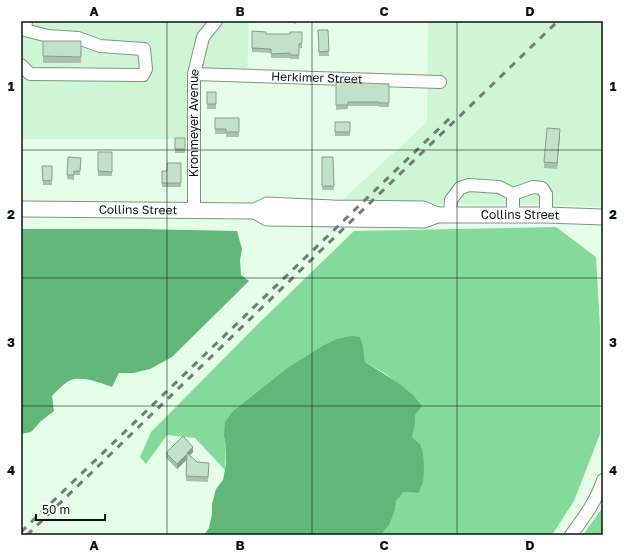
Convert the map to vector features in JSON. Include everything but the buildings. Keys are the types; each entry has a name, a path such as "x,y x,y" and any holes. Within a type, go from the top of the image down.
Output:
{"main road":[{"name":"Collins Street","path":"21,209 255,211 267,205 333,208 424,209 443,215 513,214 603,217"}],"street":[{"name":"Kronmeyer Avenue","path":"194,210 194,74 203,37 216,21"},
{"path":"21,65 30,74 142,75 146,69 144,49 100,46 78,38 48,36 24,28"},
{"name":"Herkimer Street","path":"194,74 440,82"},
{"path":"443,215 460,188 468,185 499,187 513,194 533,187 542,188 546,194 546,215"},
{"path":"513,194 513,214"},
{"path":"571,535 584,517 603,480"}],"shaded area":[{"path":"21,21 249,21 247,80 197,79 197,139 21,139"},
{"path":"428,21 603,21 603,207 562,205 339,203 427,122"},
{"path":"556,227 596,257 600,327 600,434 574,501 552,535 381,535 390,524 395,510 396,501 404,492 418,493 420,444 412,437 414,410 412,394 386,374 365,362 363,346 322,346 287,368 233,411 224,436 226,447 225,470 195,438 167,435 146,464 140,457 151,432 259,323 354,231"},
{"path":"21,229 237,231 242,249 240,260 241,275 249,281 172,357 150,369 133,373 119,373 112,387 85,379 74,379 69,381 52,396 54,411 41,421 31,432 21,434"},
{"path":"351,336 360,337 365,362 397,382 412,394 422,406 415,415 415,425 412,437 420,444 423,453 423,483 418,493 404,492 396,501 395,510 390,524 381,535 204,535 209,528 212,514 212,504 216,489 223,480 226,464 226,447 224,436 225,422 233,411 287,368 322,346 337,339"},
{"path":"603,507 603,535 583,535"}],"railway":[{"path":"27,535 558,21"},
{"path":"21,532 451,117"}]}
